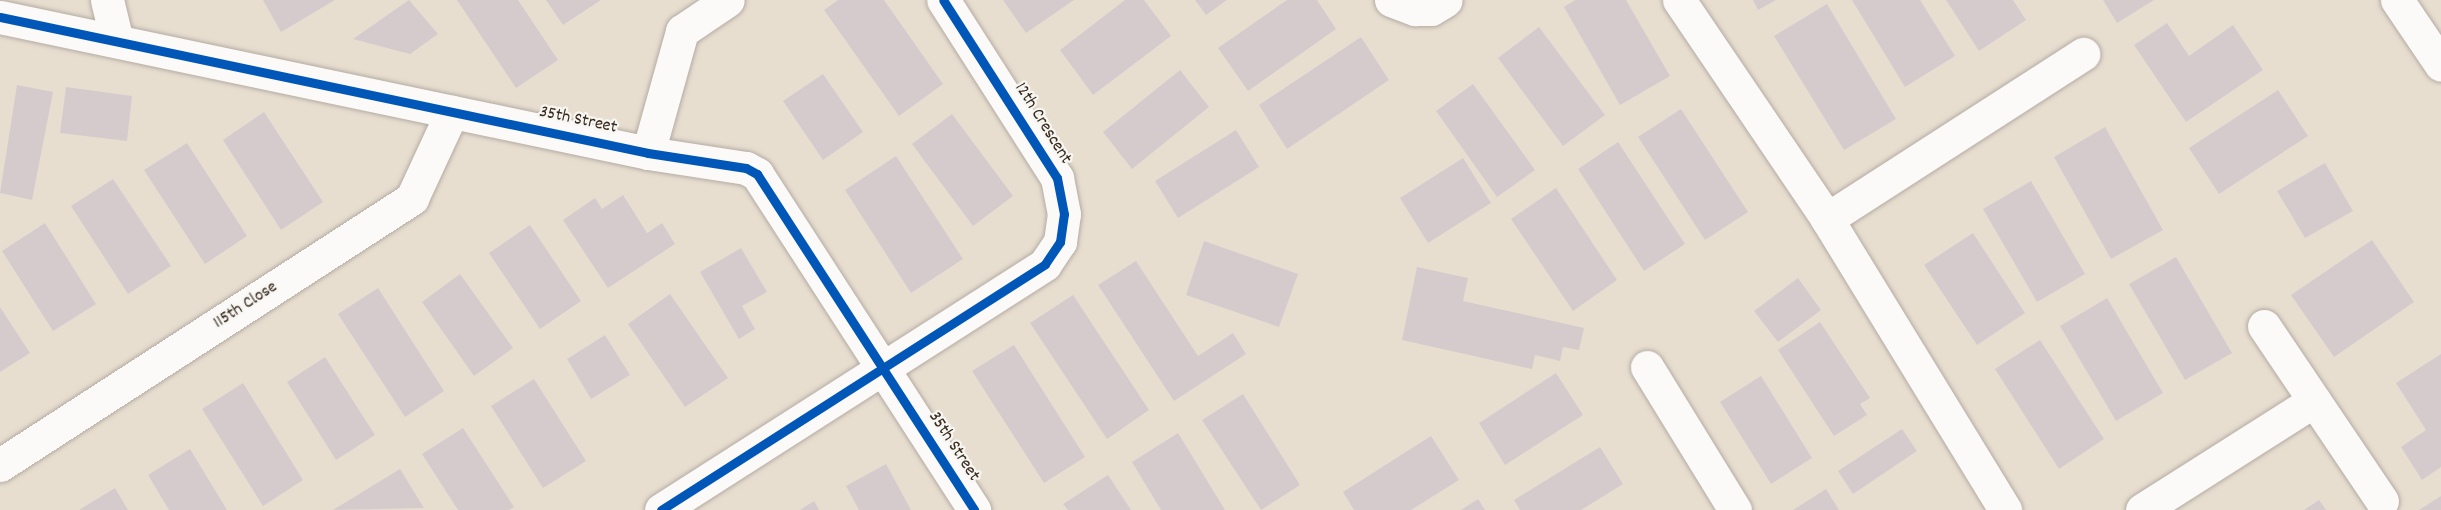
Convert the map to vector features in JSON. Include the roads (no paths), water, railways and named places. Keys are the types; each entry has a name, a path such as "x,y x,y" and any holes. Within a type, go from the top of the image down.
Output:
{"street":[{"path":"107,0 117,41"},
{"path":"648,153 682,31 728,0"},
{"name":"12th Crescent","path":"661,510 1045,264 1060,242 1064,214 1057,178 943,0"},
{"path":"1391,0 1403,8 1431,9 1446,0"},
{"path":"1679,0 1827,219 2005,510"},
{"path":"2397,0 2441,65"},
{"name":"35th Street","path":"0,18 648,153 746,168 757,174 974,510"},
{"path":"1827,219 2083,54"},
{"name":"115th Close","path":"0,465 412,198 452,112"},
{"path":"2264,326 2382,501"},
{"path":"1647,367 1735,510"},
{"path":"2142,510 2314,400"}]}
